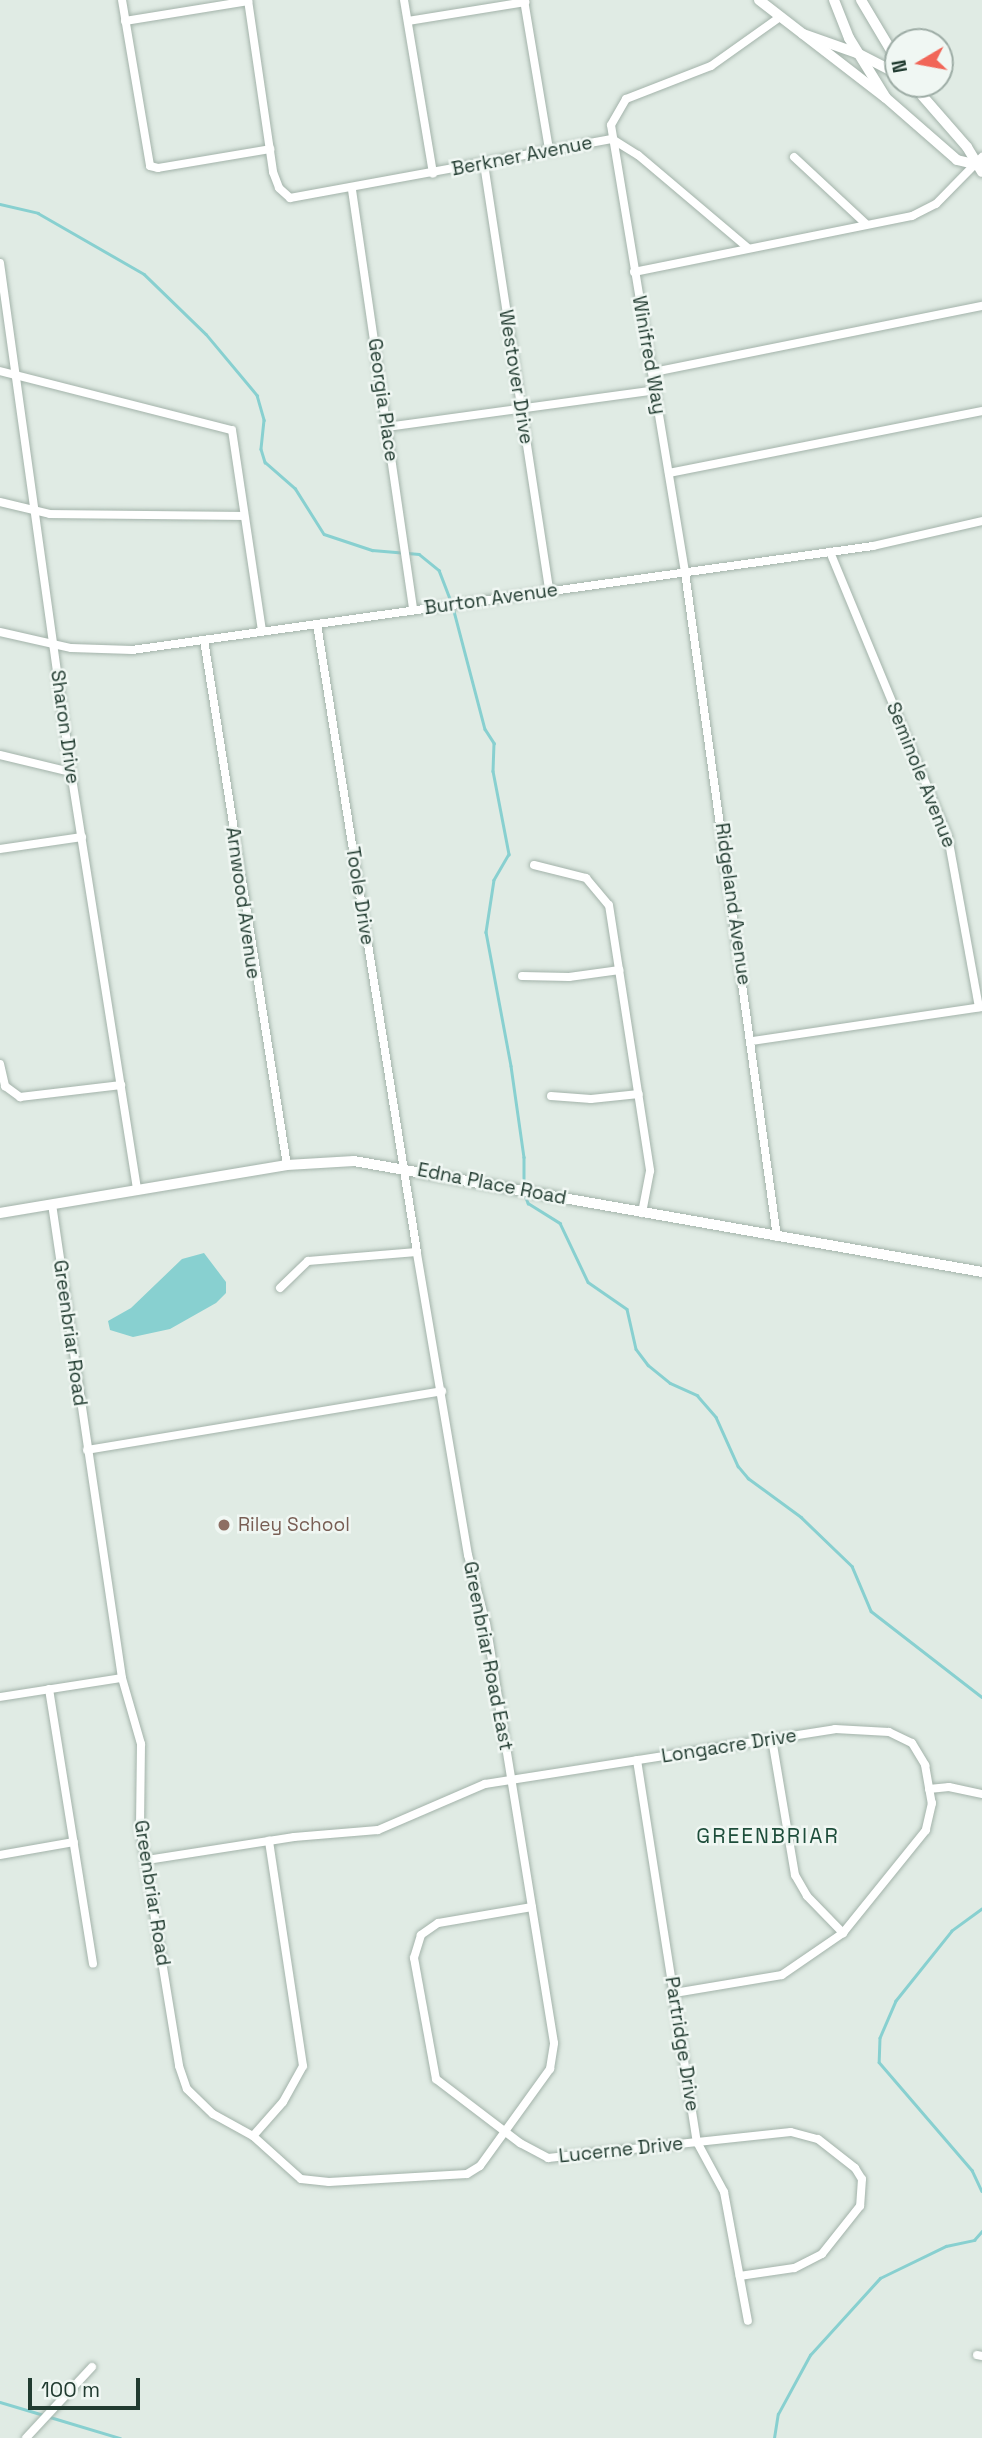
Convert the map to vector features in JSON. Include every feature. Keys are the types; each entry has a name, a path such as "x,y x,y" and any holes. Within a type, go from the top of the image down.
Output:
{"main road":[{"path":"834,0 857,53 884,95"},
{"path":"861,0 884,39"},
{"path":"886,98 957,160 980,164"},
{"path":"924,98 980,164"}],"street":[{"path":"122,0 125,20 150,166 158,169 270,149 248,0 125,20"},
{"path":"404,0 433,174"},
{"path":"759,0 884,96"},
{"path":"408,21 524,1 549,150"},
{"name":"Berkner Avenue","path":"270,149 279,188 298,199 612,139 612,120 626,99 710,66 780,17"},
{"path":"803,34 857,53 884,67"},
{"path":"612,139 638,155 748,248"},
{"name":"Winifred Way","path":"612,139 654,372 685,572"},
{"path":"794,157 866,224"},
{"name":"Westover Drive","path":"484,164 549,591"},
{"path":"634,272 927,210 980,164"},
{"name":"Georgia Place","path":"352,190 412,610"},
{"name":"Sharon Drive","path":"0,263 18,375 71,772 138,1190"},
{"path":"654,372 982,306"},
{"path":"0,371 232,430 262,631"},
{"path":"387,428 656,390"},
{"path":"669,473 982,411"},
{"path":"0,502 36,510 244,516"},
{"name":"Burton Avenue","path":"0,632 53,645 112,651 830,552 982,521"},
{"name":"Seminole Avenue","path":"830,552 948,837 980,1007"},
{"name":"Ridgeland Avenue","path":"685,572 777,1237"},
{"name":"Toole Drive","path":"317,624 404,1167"},
{"name":"Arnwood Avenue","path":"204,640 287,1165"},
{"path":"0,755 71,772"},
{"path":"0,849 82,837"},
{"path":"534,864 576,874 604,894 612,916 650,1171 642,1213"},
{"path":"522,976 569,978 620,970"},
{"path":"752,1041 980,1007"},
{"path":"0,1064 5,1086 20,1097 121,1085"},
{"path":"551,1096 591,1099 639,1094"},
{"name":"Edna Place Road","path":"0,1213 287,1165 354,1161 404,1167 642,1213 982,1272"},
{"name":"Greenbriar Road East","path":"404,1167 512,1780 552,2056 550,2068 506,2131"},
{"name":"Greenbriar Road","path":"52,1205 122,1678 141,1744 139,1805 179,2066 187,2089 213,2114 253,2136 301,2179 329,2182 467,2174 480,2166 506,2131"},
{"path":"280,1288 308,1261 417,1252"},
{"path":"87,1450 442,1391"},
{"path":"0,1697 122,1678"},
{"path":"49,1689 93,1963"},
{"name":"Longacre Drive","path":"147,1860 269,1841 393,1826 473,1787 835,1729 895,1733 919,1752 932,1813 926,1830 843,1933 782,1975 674,1993"},
{"path":"772,1739 795,1875 807,1896 843,1933"},
{"name":"Partridge Drive","path":"637,1760 697,2142 724,2192 748,2321"},
{"path":"929,1789 949,1787 982,1794"},
{"path":"253,2136 283,2102 303,2066 269,1841"},
{"path":"0,1854 74,1842"},
{"name":"Lucerne Drive","path":"532,1907 438,1923 421,1935 414,1951 436,2079 506,2131 548,2158 791,2132 808,2135 840,2155 862,2179 860,2206 822,2254 794,2268 740,2276"},
{"path":"26,2438 92,2367"}],"water":[{"path":"204,1253 226,1282 226,1293 216,1303 170,1329 133,1337 110,1330 108,1321 131,1308 182,1259"}],"waterway":[{"path":"0,204 38,213 144,274 206,334 257,395 264,420 261,449 265,462 295,488 324,534 372,550 419,554 439,570 450,599"},
{"path":"454,611 485,729 494,743 493,771 509,854 494,880 486,932 511,1066 524,1157 524,1188"},
{"path":"525,1195 528,1203 560,1223 588,1282 627,1309 636,1349 648,1365 670,1383 697,1395 716,1417 738,1466 748,1478 801,1517 852,1566 871,1611 982,1697"},
{"path":"982,1909 952,1931 896,2001 880,2038 879,2062 972,2170 982,2191"},
{"path":"774,2438 778,2414 810,2355 880,2278 946,2246 974,2240 982,2231"},
{"path":"0,2402 44,2415"},
{"path":"50,2417 120,2438"}],"place":[{"name":"Riley School","path":"224,1525"}],"district":[{"name":"GREENBRIAR","path":"768,1836"}]}
